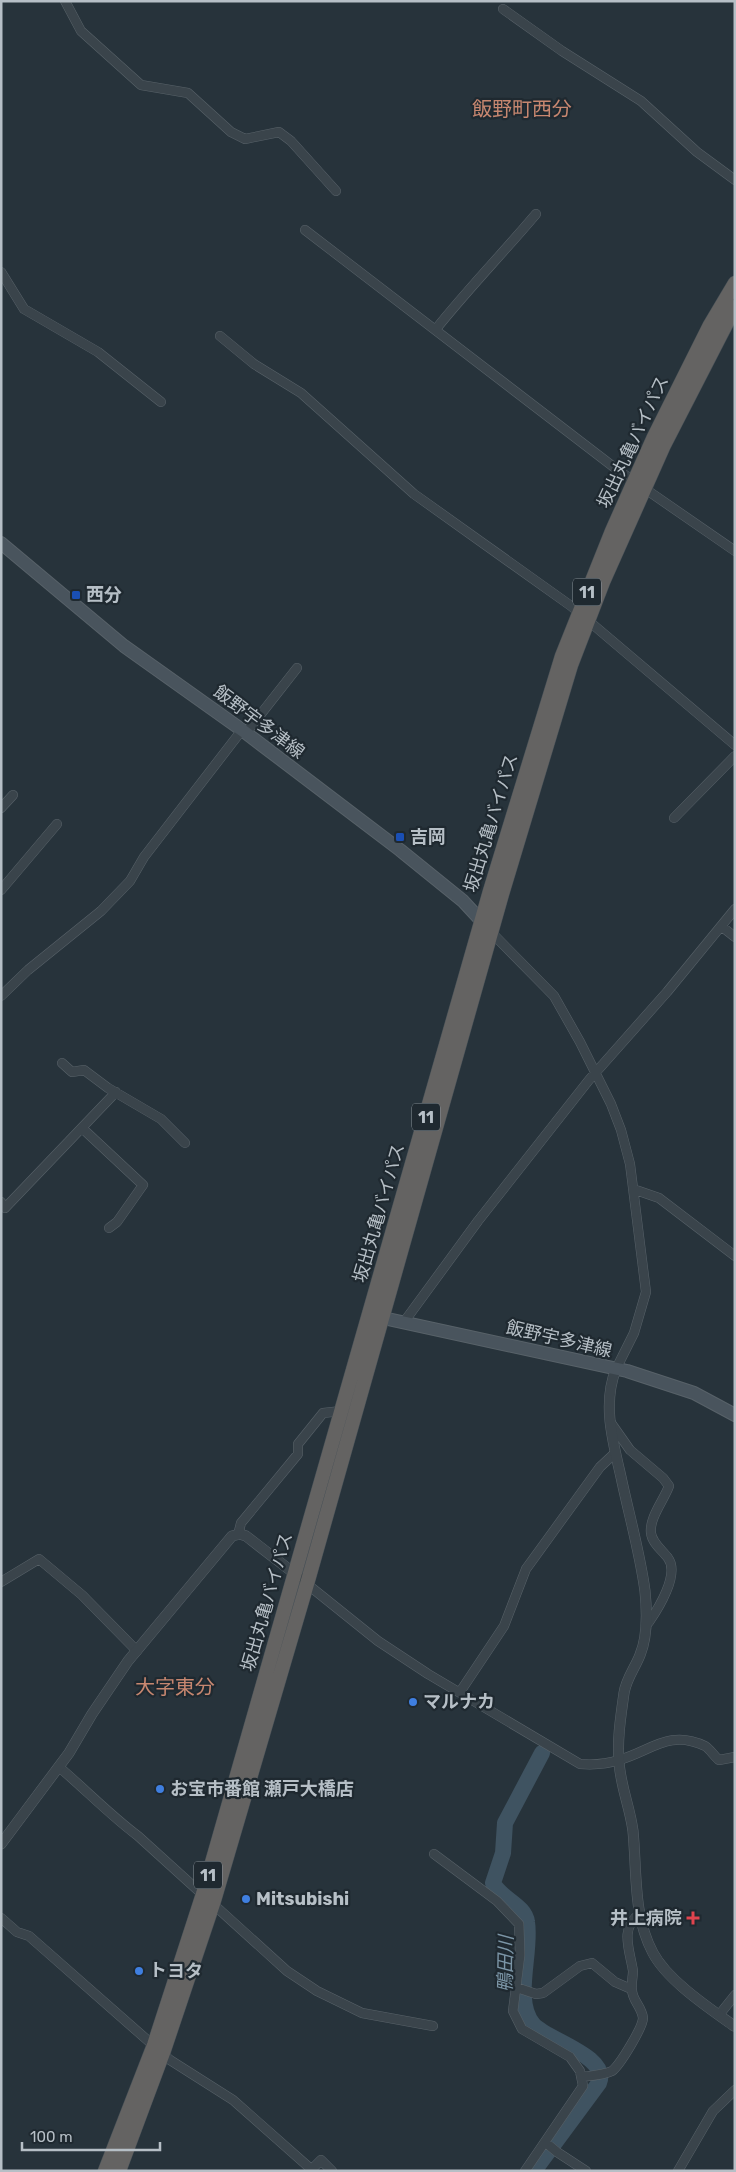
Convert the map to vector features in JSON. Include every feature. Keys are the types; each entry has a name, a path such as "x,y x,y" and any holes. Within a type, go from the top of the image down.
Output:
{"highway":[{"name":"坂出丸亀バイパス","path":"119,2171 208,1899 307,1584 482,919 522,781 562,656 603,582 676,391 735,283"},
{"name":"坂出丸亀バイパス","path":"639,484 735,307"},
{"name":"坂出丸亀バイパス","path":"442,1068 492,933 584,617"},
{"name":"坂出丸亀バイパス","path":"208,1899 295,1574 341,1411 376,1317"},
{"name":"坂出丸亀バイパス","path":"105,2171 158,2049"}],"main road":[{"name":"飯野宇多津線","path":"1,543 124,646 244,732 463,900 482,919 492,933"},
{"name":"飯野宇多津線","path":"376,1317 616,1370 670,1384 694,1393 735,1415"}],"street":[{"path":"65,1 81,31 141,85 188,94 231,132 245,139 279,132 291,141 336,191"},
{"path":"503,9 562,52 640,101 697,152 735,180"},
{"path":"436,329 460,299 491,268 536,214"},
{"path":"305,230 639,484 735,552"},
{"path":"1,272 24,309 98,352 161,402"},
{"path":"220,336 254,364 301,392 414,494 584,617 735,745"},
{"path":"3,991 102,910 130,881 144,857 297,668"},
{"path":"674,818 735,756"},
{"path":"1,808 13,795"},
{"path":"2,887 57,824"},
{"path":"404,1322 478,1221 595,1074 667,992 735,909"},
{"path":"721,926 735,937"},
{"path":"492,933 554,996 580,1042 618,1119 630,1164 646,1292 634,1333 612,1380 609,1405 615,1452 645,1590 646,1624 641,1654 624,1691 619,1760 633,1829 640,1914 646,1938 654,1955 689,1992 734,2026"},
{"path":"62,1063 72,1072 84,1070 161,1119 185,1143"},
{"path":"1,1202 5,1208 116,1092"},
{"path":"82,1128 143,1185 118,1222 109,1228"},
{"path":"633,1189 660,1198 735,1256"},
{"path":"238,1535 241,1523 298,1454 298,1444 323,1413 341,1411"},
{"path":"611,1423 630,1450 663,1478 669,1486 653,1520 651,1534 656,1544 670,1560 671,1574 665,1598 646,1624"},
{"path":"460,1692 504,1626 526,1569 600,1467 615,1452"},
{"path":"1,1844 59,1767 111,1685 136,1651 232,1536 238,1535 246,1536 378,1641 428,1674 580,1764 591,1765 619,1760 665,1740 685,1740 706,1747 719,1760 735,1757"},
{"path":"1,1582 39,1559 82,1595 136,1651"},
{"path":"59,1767 287,1971 317,1991 362,2012 433,2026"},
{"path":"434,1854 497,1901 519,1924 520,1955 513,2011 522,2029 570,2057 580,2071 583,2086 525,2171"},
{"path":"631,1989 634,1980 627,1944 630,1925 635,1917 640,1914"},
{"path":"1,1918 17,1932 29,1936 158,2049 233,2100 311,2170 321,2160 332,2171"},
{"path":"515,1987 536,1994 543,1993 580,1966 592,1964 615,1982 631,1989 641,2010 643,2020 641,2028 618,2064 611,2071 581,2077"},
{"path":"719,2015 735,1995"},
{"path":"678,2171 713,2111 735,2090"},
{"path":"545,2142 556,2152 586,2171"}],"waterway":[{"name":"鴨田川","path":"534,2171 599,2083 600,2073 595,2065 575,2049 540,2030 533,2024 527,2014 524,2002 527,1922 522,1911 501,1893 493,1883 503,1853 505,1823 542,1753"}],"place":[{"name":"西分","path":"76,595"},
{"name":"吉岡","path":"400,837"},
{"name":"マルナカ","path":"413,1702"},
{"name":"お宝市番館 瀬戸大橋店","path":"160,1789"},
{"name":"Mitsubishi","path":"246,1899"},
{"name":"井上病院","path":"693,1918"},
{"name":"トヨタ","path":"139,1971"}],"district":[{"name":"飯野町西分","path":"522,109"},
{"name":"大字東分","path":"175,1687"}]}
